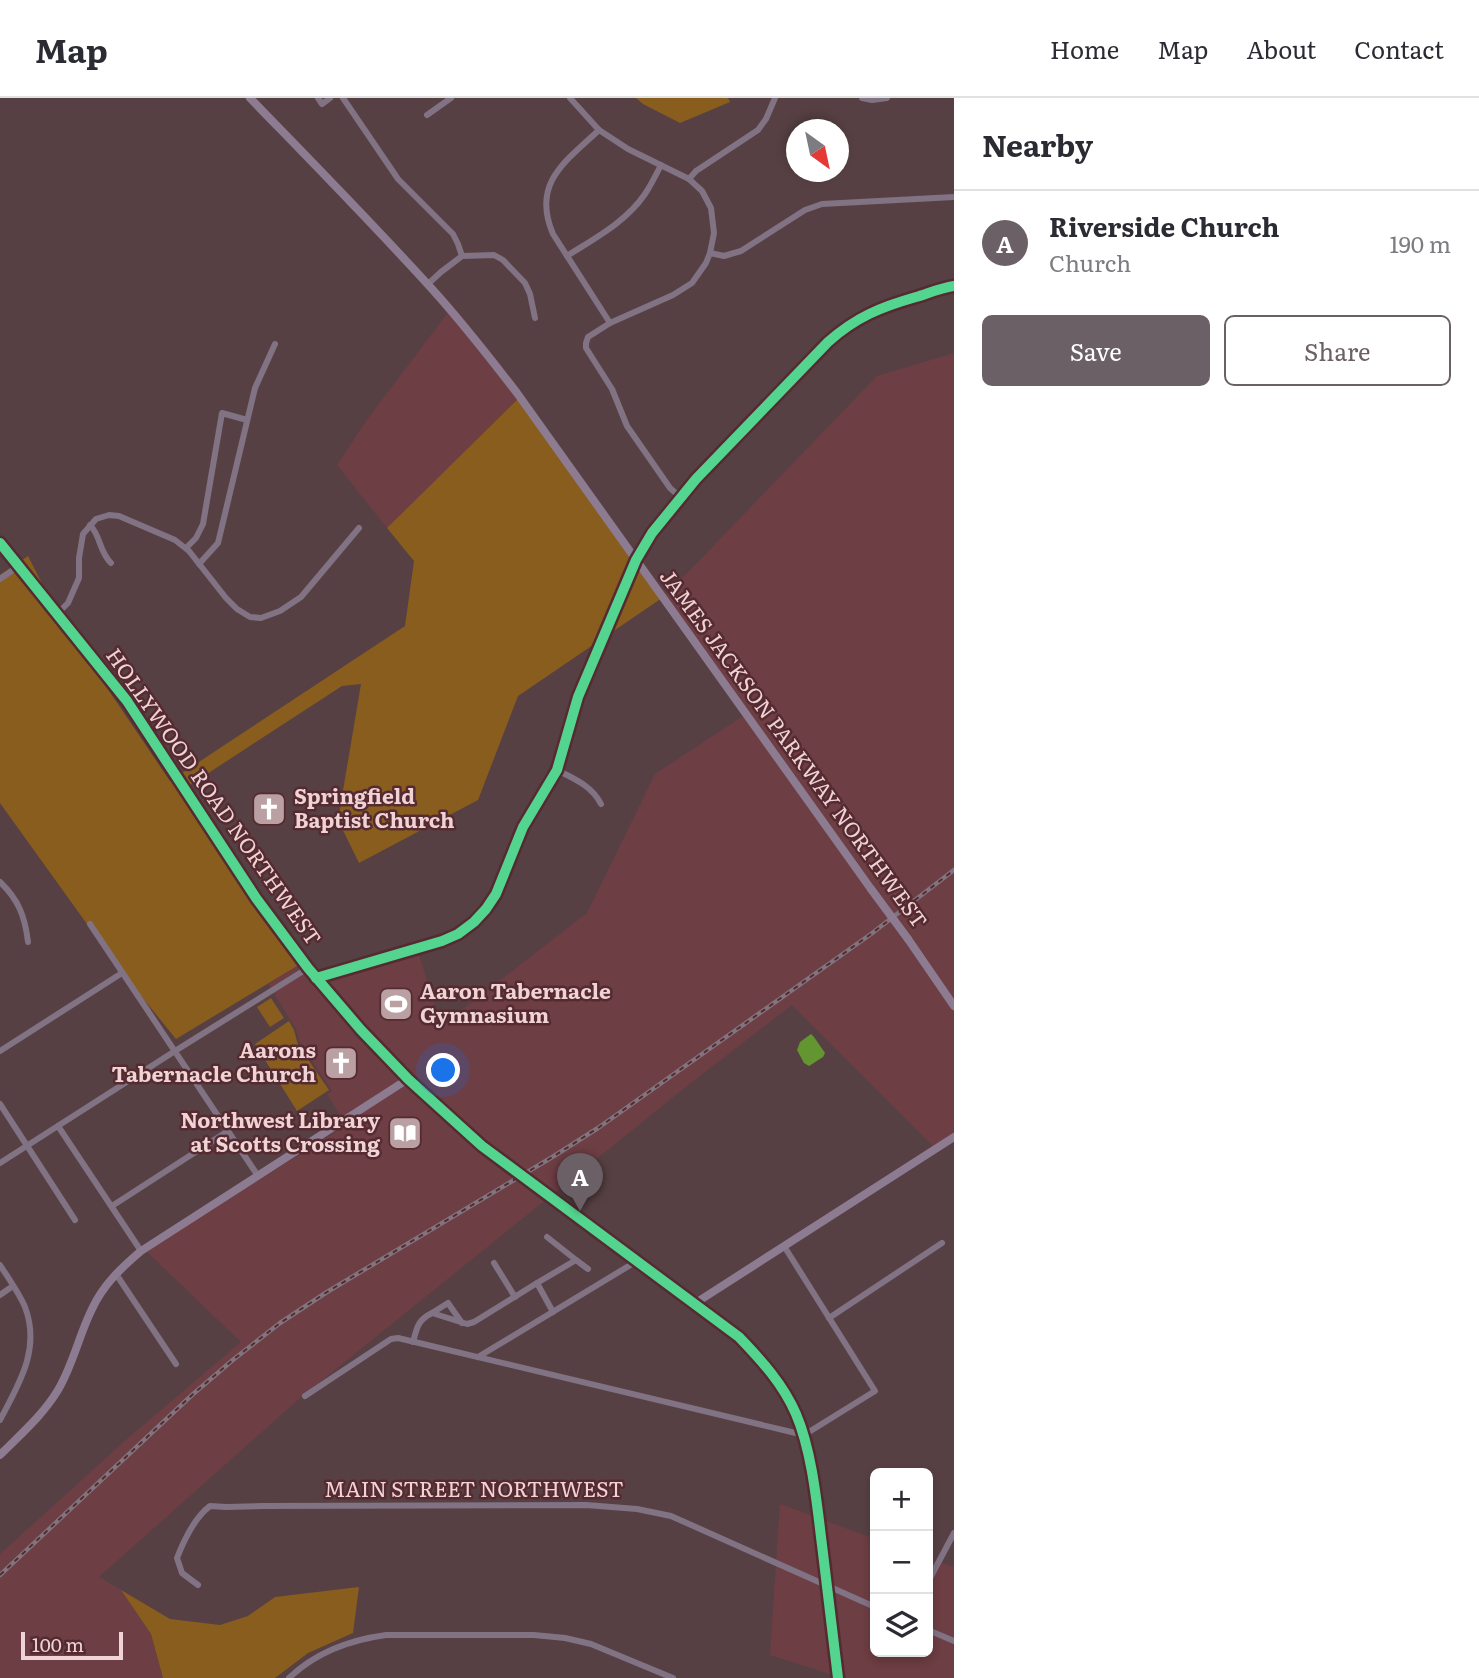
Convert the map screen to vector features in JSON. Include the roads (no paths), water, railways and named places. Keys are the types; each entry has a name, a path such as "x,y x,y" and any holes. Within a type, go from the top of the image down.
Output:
{"street":[{"name":"JAMES JACKSON PARKWAY NORTHWEST","path":"250,98 428,284 517,393 954,1006"},
{"path":"318,98 322,104 330,98"},
{"path":"343,98 398,179 453,234 462,256"},
{"path":"426,114 451,98"},
{"path":"570,98 599,130 628,149 689,179 702,191 711,208 714,233 710,253 700,273 684,289 610,323 588,337 586,343 586,348 612,389 627,426 670,488 680,497"},
{"path":"689,179 696,171 758,130 775,98"},
{"path":"862,98 887,98"},
{"path":"599,130 559,167 547,190 545,206 553,234 610,323"},
{"path":"567,256 629,214 645,194 661,165"},
{"path":"710,253 724,256 741,251 822,204 954,197"},
{"path":"428,284 462,256 494,255 503,260 526,283 535,318"},
{"path":"316,978 442,941 474,922 486,909 496,894 523,827 557,770 578,697 636,560 652,533 680,497 841,330 884,306 954,286"},
{"path":"199,564 218,543 255,387 275,344"},
{"path":"186,548 196,538 203,524 222,413 247,420"},
{"path":"57,614 68,603 79,578 83,534 96,519 109,514 175,540 186,548 237,609 250,617 261,618 280,611 301,597 359,528"},
{"path":"90,525 97,534 103,555 111,563"},
{"name":"HOLLYWOOD ROAD NORTHWEST","path":"0,543 127,701 256,898 308,968 361,1030 454,1123 740,1337 765,1364 788,1397 804,1435 817,1507 838,1678"},
{"path":"0,579 19,566"},
{"path":"557,770 589,787 600,804"},
{"path":"0,882 9,890 24,916 28,942"},
{"path":"90,924 258,1176"},
{"path":"0,1163 308,968"},
{"path":"0,1051 122,972"},
{"path":"0,1455 50,1403 68,1372 91,1310 116,1274 141,1251 408,1079"},
{"path":"0,1104 75,1220"},
{"path":"58,1126 141,1251"},
{"path":"112,1206 228,1132"},
{"path":"694,1304 954,1137"},
{"path":"547,1237 588,1269"},
{"path":"829,1318 942,1243"},
{"path":"305,1396 391,1339 398,1338 804,1435 875,1391 784,1246"},
{"path":"432,1314 467,1324 474,1322 576,1260"},
{"path":"478,1357 637,1261"},
{"path":"494,1263 515,1297"},
{"path":"0,1265 24,1306 31,1336 26,1369 0,1420"},
{"path":"116,1274 176,1364"},
{"path":"537,1283 553,1312"},
{"path":"0,1295 13,1286"},
{"path":"413,1342 417,1324 448,1303 462,1323"},
{"name":"MAIN STREET NORTHWEST","path":"198,1586 182,1573 177,1559 183,1542 202,1512 210,1506 586,1505 637,1509 680,1519 870,1605"},
{"path":"933,1572 954,1533"},
{"path":"933,1632 954,1641"},
{"path":"289,1678 316,1657 342,1644 386,1635 534,1635 565,1638 592,1644 673,1678"}],"railway":[{"path":"0,1575 192,1395 280,1323 598,1128 871,934 954,870"}],"place":[{"name":"Springfield Baptist Church","path":"269,809"},
{"name":"Aaron Tabernacle Gymnasium","path":"396,1004"},
{"name":"Aarons Tabernacle Church","path":"341,1063"},
{"name":"Northwest Library at Scotts Crossing","path":"405,1133"},
{"name":"Riverside Church","path":"580,1211"}]}
